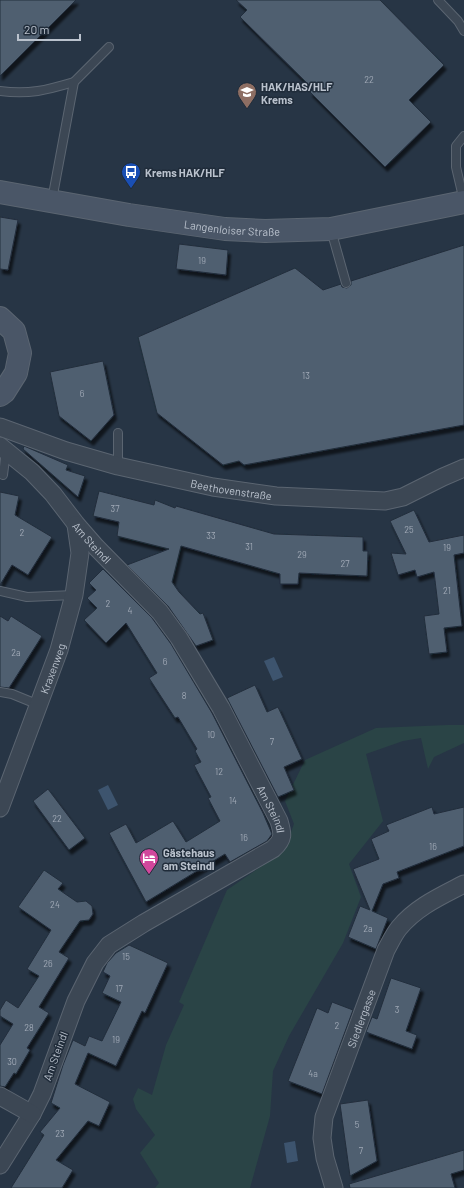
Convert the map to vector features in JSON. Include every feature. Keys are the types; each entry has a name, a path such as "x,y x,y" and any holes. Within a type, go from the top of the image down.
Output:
{"street":[{"name":"Langenloiser Straße","path":"0,192 129,215 225,229 265,231 331,230 464,201"},
{"path":"0,318 14,331 20,353 16,373 4,392 0,395"},
{"name":"Beethovenstraße","path":"0,427 66,451 118,466 213,487 276,496 385,501 403,497 464,468"},
{"name":"Am Steindl","path":"0,1165 32,1114 42,1094 76,1001 95,964 109,945 273,849 280,843 282,833 279,821 221,708 180,638 160,612 96,547 32,472 3,448"},
{"name":"Kraxenweg","path":"1,802 59,650 74,595 80,553 76,524"},
{"name":"Siedlergasse","path":"334,1188 325,1158 322,1138 324,1117 386,950 399,928 425,904 464,884"},
{"path":"0,1096 32,1114"}],"lane":[{"path":"438,0 458,21 464,31"},
{"path":"0,91 14,93 43,91 74,82 109,47"},
{"path":"52,201 74,82"},
{"path":"464,136 456,146 456,167 464,201"},
{"path":"331,230 346,283"},
{"path":"118,433 118,466"},
{"path":"3,448 3,475"},
{"path":"0,591 27,597 74,595"},
{"path":"0,692 12,694 39,705"}],"green space":[{"path":"464,725 464,743 434,757 428,769 421,738 403,741 366,754 383,821 349,864 361,897 343,943 289,1036 273,1071 270,1116 250,1188 155,1188 159,1183 140,1153 155,1135 136,1109 133,1099 138,1088 152,1095 166,1045 184,1005 179,1002 227,890 276,856 285,848 294,824 285,801 305,760 376,728"}],"water":[{"path":"274,657 283,677 273,681 264,661"},
{"path":"108,785 118,805 108,810 98,790"},
{"path":"295,1141 298,1161 287,1163 284,1143"}],"building":[{"path":"0,0 76,0 0,76"},
{"path":"236,0 380,0 444,65 409,100 431,122 385,167 310,92 313,89 240,17 247,10"},
{"path":"0,217 18,220 8,270 0,269"},
{"path":"179,244 228,250 226,275 176,269"},
{"path":"464,245 464,425 244,465 239,461 223,465 157,413 138,337 295,268 323,290 341,284 342,287 347,288 351,285 351,281"},
{"path":"103,361 114,415 91,441 59,416 50,372"},
{"path":"24,446 68,465 66,470 85,476 78,497 23,449"},
{"path":"99,491 154,505 155,500 175,508 176,506 274,534 363,537 363,551 368,551 367,576 299,573 298,584 280,584 280,574 181,546 172,582 179,592 200,614 203,613 213,640 196,646 168,606 127,565 169,549 117,536 119,522 93,516"},
{"path":"0,492 19,496 15,515 52,537 28,575 12,565 0,585"},
{"path":"414,510 429,542 464,535 464,553 454,555 462,626 444,628 447,652 429,654 424,616 439,614 434,572 417,577 415,570 398,575 391,553 406,554 390,521"},
{"path":"103,569 152,618 171,644 212,713 263,813 272,834 267,841 230,862 225,854 146,902 109,833 126,824 136,843 173,821 186,842 220,821 208,798 211,797 194,765 201,762 195,751 197,749 178,717 175,718 149,678 157,673 126,623 106,643 84,620 97,608 87,598 96,590 89,583"},
{"path":"0,616 8,621 11,616 42,636 9,688 0,687"},
{"path":"255,685 267,712 278,707 302,759 284,767 294,790 278,797 227,698"},
{"path":"48,789 85,838 69,850 33,801"},
{"path":"432,807 434,814 464,807 464,846 397,872 399,878 383,884 372,911 388,918 376,949 348,937 360,906 370,910 353,869 379,859 371,839 389,831 386,825"},
{"path":"44,870 63,883 58,889 77,902 86,901 92,906 93,914 89,920 80,921 59,952 69,958 39,1007 49,1013 27,1048 30,1050 16,1074 14,1073 5,1087 0,1086 0,1045 13,1024 0,1016 0,1010 6,1000 18,1008 39,976 27,969 51,930 18,907"},
{"path":"129,945 168,963 145,1013 142,1011 116,1066 88,1053 75,1084 110,1102 99,1126 88,1121 56,1160 73,1170 62,1188 11,1188 44,1135 40,1132 60,1108 51,1103 73,1040 85,1046 89,1036 102,1041 121,1002 102,993 110,976 103,972 107,963 116,953"},
{"path":"391,978 421,988 406,1031 417,1035 412,1049 366,1032 372,1017 377,1019"},
{"path":"332,1002 353,1010 322,1094 288,1081 317,1008 328,1013"},
{"path":"368,1100 377,1161 350,1176 340,1104"},
{"path":"464,1150 464,1170 451,1174 455,1188 350,1188 349,1184"}],"place":[{"name":"HAK/HAS/HLF Krems","path":"247,109"},
{"name":"Krems HAK/HLF","path":"131,189"},
{"name":"Gästehaus am Steindl","path":"149,875"}]}
